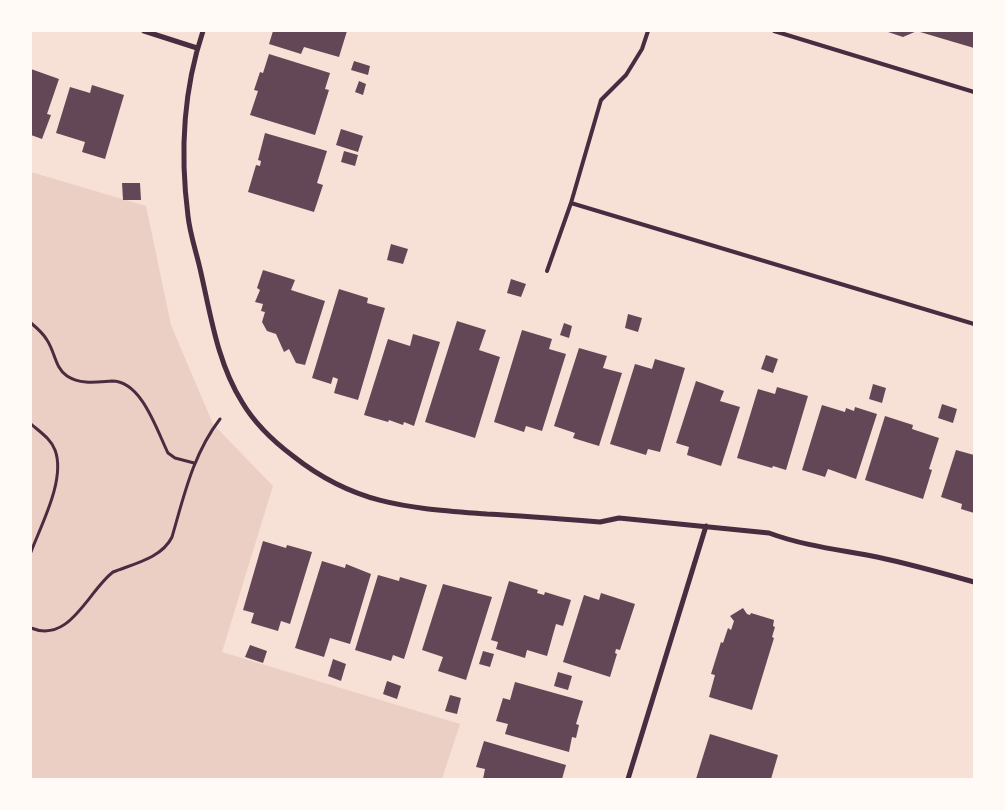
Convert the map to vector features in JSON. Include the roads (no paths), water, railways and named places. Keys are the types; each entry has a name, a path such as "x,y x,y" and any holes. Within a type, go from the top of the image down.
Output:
{"street":[{"path":"144,31 197,48"},
{"path":"202,31 186,109 184,146 188,218 221,355 242,402 254,419 275,442 322,477 339,486 375,499 409,507 600,522 619,518 769,533 791,541 878,558 974,582"},
{"path":"628,779 706,526"}],"lane":[{"path":"548,271 571,203 601,100 626,75 642,50 648,31"},
{"path":"774,31 974,92"},
{"path":"571,203 974,324"}]}
